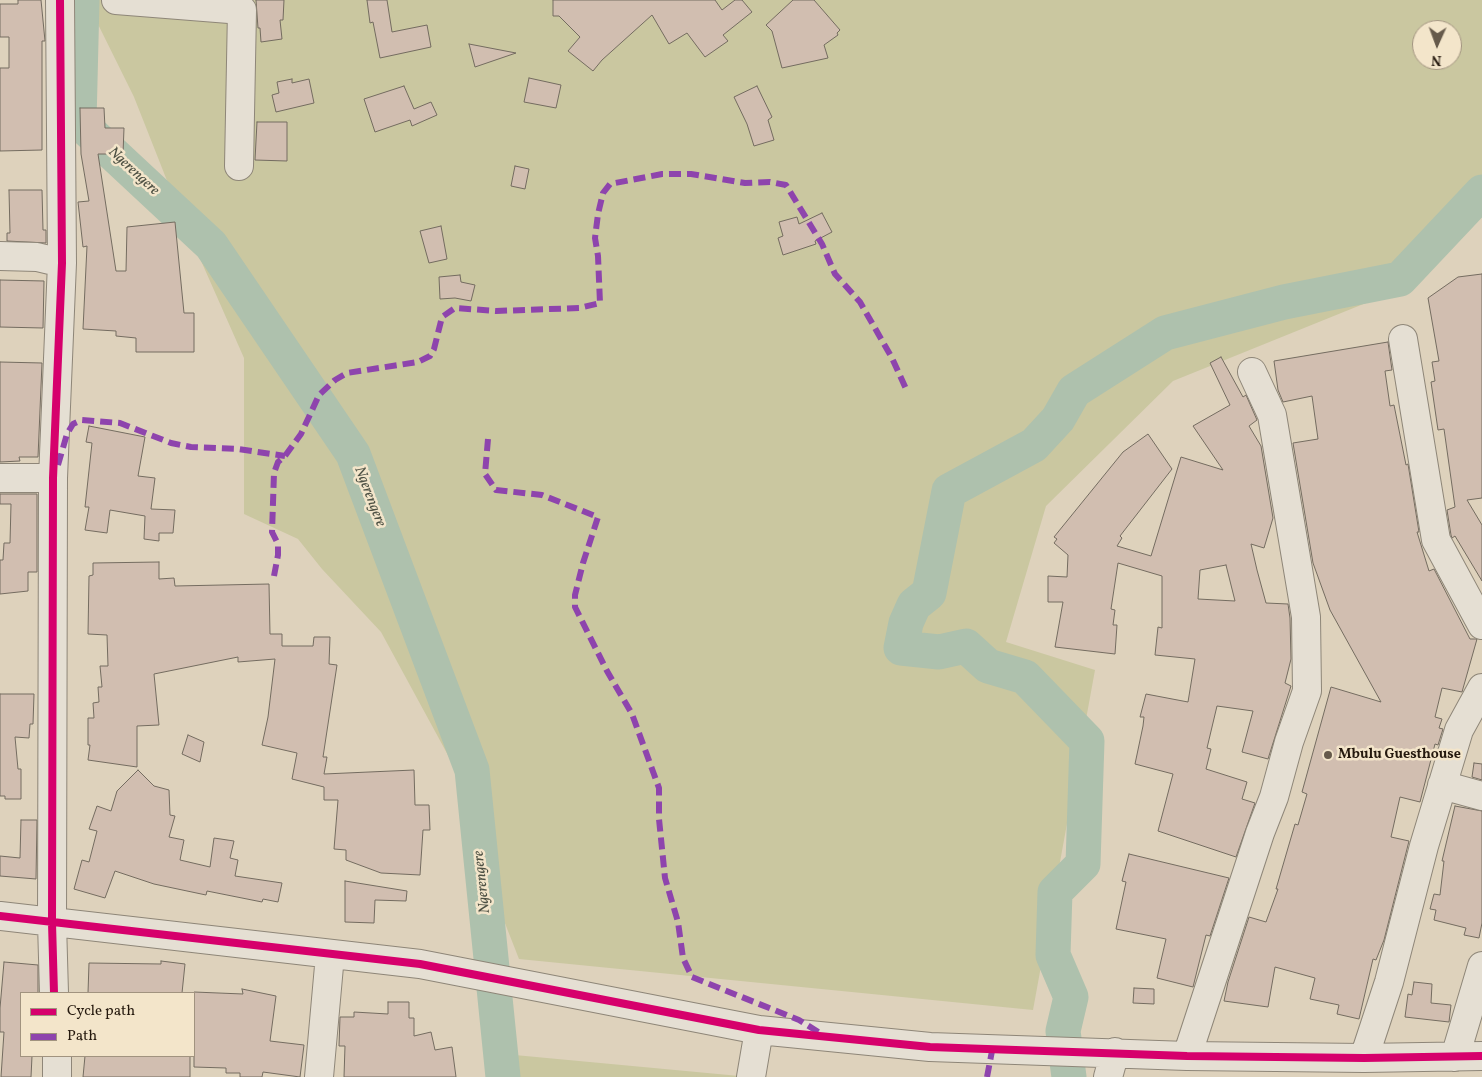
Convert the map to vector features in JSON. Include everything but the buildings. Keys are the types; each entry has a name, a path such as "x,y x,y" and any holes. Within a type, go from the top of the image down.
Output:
{"street":[{"path":"54,992 52,923 54,478 62,264 60,0"},
{"path":"116,0 242,10 239,166"},
{"path":"0,256 37,257 62,264"},
{"path":"1403,339 1436,540 1482,625"},
{"path":"1188,1056 1307,691 1306,617 1272,414 1252,372"},
{"path":"0,478 54,478"},
{"path":"1364,1058 1388,982 1459,730 1482,688"},
{"path":"1442,785 1482,796"},
{"path":"0,916 420,964 759,1030 930,1047 1014,1051 1111,1065 1143,1053 1188,1056 1364,1058 1482,1056"},
{"path":"319,1077 330,955"},
{"path":"1455,1057 1482,966"},
{"path":"752,1077 759,1030"},
{"path":"56,1057 57,1077"}],"shaded area":[{"path":"86,0 1482,0 1482,200 1403,288 1173,381 1046,506 1006,642 1095,670 1033,1010 519,959 501,913 474,803 381,632 322,569 298,539 244,514 244,358 179,211 134,97"},
{"path":"504,1054 750,1077 508,1077"}],"waterway":[{"name":"Ngerengere","path":"82,0 79,122 211,245 353,454 472,770 503,1077"},
{"path":"1069,1077 1063,1031 1071,997 1053,955 1055,892 1083,864 1087,741 1025,677 988,666 966,646 939,652 901,648 906,623 914,605 929,593 949,491 1034,445 1058,419 1074,391 1165,333 1284,302 1400,279 1482,192"}],"marked path":[{"path":"274,576 278,555 278,544 272,532 274,473 278,462 285,456 301,434 319,395 335,380 347,373 418,362 430,356 434,349 442,317 455,308 496,311 579,308 600,303 598,256 595,238 603,193 610,184 662,174 691,174 745,183 770,182 786,185 822,244 835,274 860,302 892,358 907,391"},
{"path":"58,465 67,434 73,424 82,420 120,423 171,443 191,447 238,449 285,456"},
{"path":"488,439 485,474 496,490 542,495 598,517 583,563 575,595 575,607 607,671 632,714 659,788 659,819 665,878 678,922 683,958 692,977 799,1020 820,1033"},
{"path":"987,1077 992,1051"}],"cycle path":[{"path":"54,992 52,923 53,478 62,263 60,0"},
{"path":"0,916 420,964 759,1030 930,1047 1187,1056 1364,1058 1482,1056"}],"place":[{"name":"Mbulu Guesthouse","path":"1328,755"}]}
